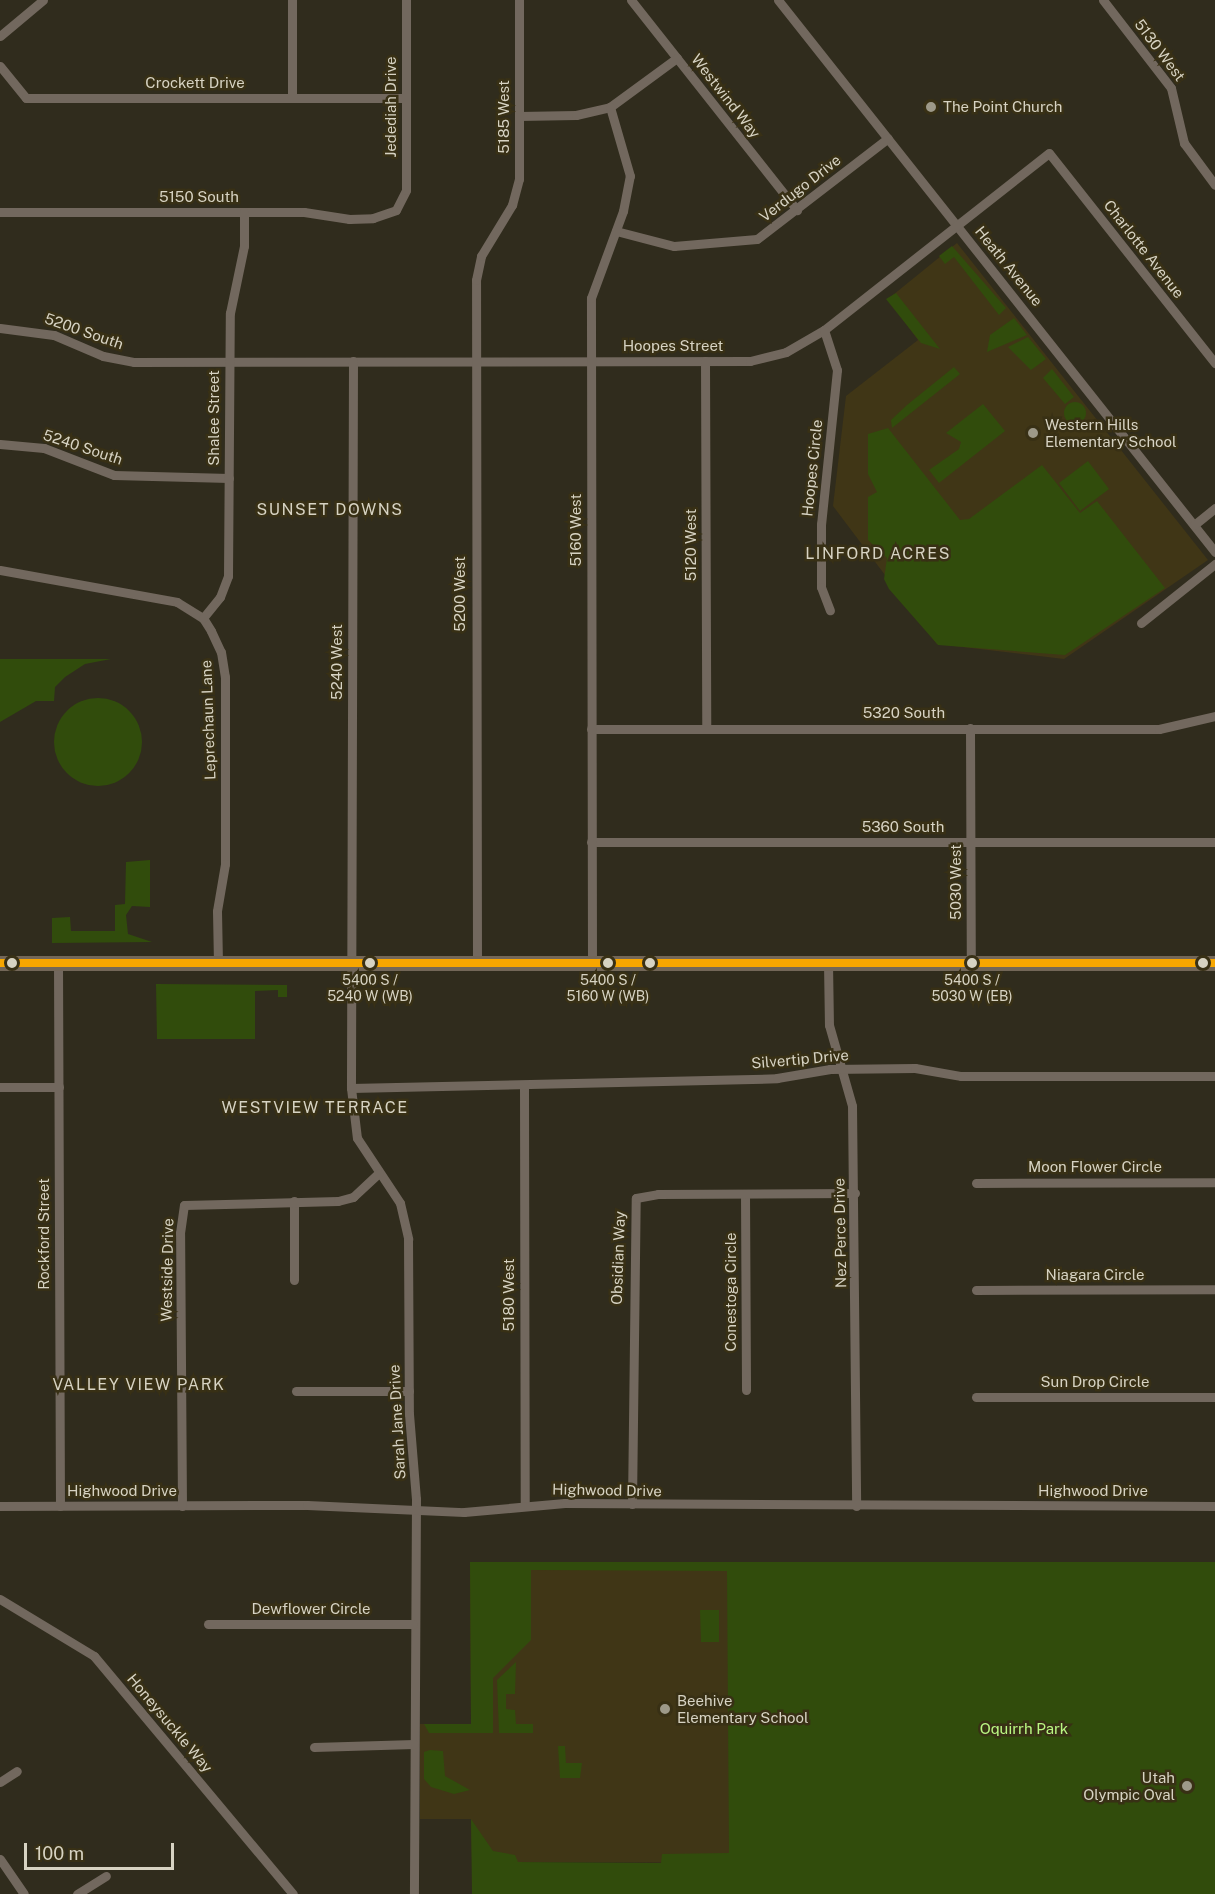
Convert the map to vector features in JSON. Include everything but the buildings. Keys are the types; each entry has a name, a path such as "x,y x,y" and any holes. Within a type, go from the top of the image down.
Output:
{"main road":[{"path":"0,963 1215,963"}],"street":[{"path":"0,36 43,0"},
{"path":"292,0 292,98"},
{"name":"Jedediah Drive","path":"396,210 406,190 406,0"},
{"name":"5185 West","path":"497,230 516,193 519,117 519,0"},
{"name":"Westwind Way","path":"631,0 797,210"},
{"name":"Heath Avenue","path":"778,0 1215,552"},
{"name":"5130 West","path":"1103,0 1172,88 1184,143 1215,185"},
{"path":"519,117 576,115 610,107 677,58"},
{"name":"Crockett Drive","path":"0,66 26,98 406,98"},
{"name":"5160 West","path":"592,963 592,288 616,231 630,177 610,107"},
{"name":"Verdugo Drive","path":"616,231 674,246 736,244 757,239 888,138"},
{"name":"Hoopes Street","path":"230,361 705,361 766,358 801,346 824,330 1048,153"},
{"name":"Charlotte Avenue","path":"1048,153 1215,363"},
{"name":"5150 South","path":"0,212 244,212 373,218 396,210"},
{"name":"Shalee Street","path":"203,618 220,597 228,576 230,313 244,246 244,212"},
{"name":"5200 West","path":"477,963 474,361 478,268 497,230"},
{"name":"5200 South","path":"0,328 54,335 118,360 230,361"},
{"name":"Hoopes Circle","path":"824,330 837,370 821,524 821,587 830,610"},
{"name":"5240 West","path":"351,963 353,361"},
{"name":"5120 West","path":"705,361 706,728"},
{"name":"5240 South","path":"0,444 44,448 114,475 229,478"},
{"path":"1194,525 1215,508"},
{"path":"1141,623 1215,564"},
{"path":"0,570 158,596 203,618"},
{"name":"Leprechaun Lane","path":"203,618 221,652 225,677 225,864 217,910 218,963"},
{"name":"5320 South","path":"591,729 1159,729 1215,716"},
{"name":"5030 West","path":"970,728 971,963"},
{"name":"5360 South","path":"591,842 1215,842"},
{"name":"Rockford Street","path":"58,963 60,1506"},
{"name":"Sarah Jane Drive","path":"351,963 351,1088 357,1138 396,1195 406,1219 409,1391 416,1511 414,1894"},
{"name":"Nez Perce Drive","path":"828,963 828,1025 844,1068 852,1106 855,1193 856,1506"},
{"name":"Silvertip Drive","path":"351,1088 524,1087 651,1079 777,1078 844,1068 915,1068 961,1076 1215,1076"},
{"path":"0,1087 59,1087"},
{"name":"5180 West","path":"524,1087 525,1503"},
{"name":"Westside Drive","path":"182,1506 180,1233 184,1205 354,1197 379,1173"},
{"name":"Moon Flower Circle","path":"976,1183 1215,1182"},
{"name":"Obsidian Way","path":"632,1503 636,1198 855,1193"},
{"name":"Conestoga Circle","path":"746,1194 746,1390"},
{"path":"294,1201 294,1280"},
{"name":"Niagara Circle","path":"976,1290 1215,1289"},
{"path":"296,1391 409,1391"},
{"name":"Sun Drop Circle","path":"976,1397 1215,1397"},
{"name":"Highwood Drive","path":"0,1506 307,1505 464,1512 525,1503 1215,1506"},
{"name":"Honeysuckle Way","path":"0,1599 94,1656 293,1894"},
{"name":"Dewflower Circle","path":"208,1624 414,1624"},
{"path":"314,1747 414,1744"},
{"path":"0,1782 17,1772"},
{"path":"0,1859 24,1894"},
{"path":"77,1894 106,1876"}],"shaded area":[{"path":"957,243 1208,560 1064,659 937,644 833,506 846,396 918,340 888,299"},
{"name":"Beehive Elementary School","path":"470,1562 857,1562 860,1863 472,1862 471,1819 420,1819 420,1724 471,1724"}],"green space":[{"path":"952,246 1006,308 999,315 954,257 945,264 939,256"},
{"path":"896,293 940,349 921,343 886,299"},
{"path":"1014,318 1027,335 987,352 990,335"},
{"path":"1028,337 1046,359 1031,370 1008,347"},
{"path":"954,367 960,374 892,428 891,420"},
{"path":"1052,369 1074,397 1065,404 1043,378"},
{"path":"1075,402 1085,409 1086,413 1079,423 1075,424 1065,417 1064,413 1071,403"},
{"path":"983,404 1005,431 939,483 929,470 959,449 961,442 946,433"},
{"path":"888,428 960,520 969,519 1042,465 1080,513 1097,501 1165,588 1065,655 938,645 889,589 884,579 887,558 868,540 868,497 877,492 868,474 868,434"},
{"path":"1088,461 1109,489 1080,511 1059,483"},
{"path":"0,659 111,659 85,664 65,677 55,687 54,701 36,701 0,722"},
{"path":"98,698 115,702 129,711 138,725 142,742 138,759 129,773 115,782 98,786 81,782 67,773 58,759 54,742 58,725 67,711 81,702"},
{"path":"150,860 150,907 132,906 126,915 128,934 152,942 52,943 52,918 70,917 71,931 115,931 115,905 125,904 126,862"},
{"path":"156,984 287,985 287,997 278,997 278,990 255,991 255,1039 157,1039"},
{"name":"Oquirrh Park","path":"470,1562 1215,1562 1215,1894 472,1894 471,1819 493,1851 515,1855 518,1862 661,1863 662,1854 729,1853 727,1571 531,1570 531,1640 493,1678 493,1733 429,1733 424,1724 471,1724"},
{"path":"700,1610 719,1610 719,1642 701,1642"},
{"path":"516,1662 515,1694 506,1694 506,1709 515,1710 516,1724 533,1724 533,1733 499,1733 497,1680"},
{"path":"558,1746 565,1746 566,1763 582,1763 580,1778 560,1778"},
{"path":"443,1751 445,1776 470,1790 454,1794 431,1787 424,1779 424,1752"}],"transit line":[{"path":"0,963 1215,963"}],"place":[{"name":"The Point Church","path":"931,107"},
{"name":"Western Hills Elementary School","path":"1033,433"},
{"name":"5400 S / 5240 W (WB)","path":"370,963"},
{"name":"5400 S / 5160 W (WB)","path":"608,963"},
{"name":"5400 S / 5030 W (EB)","path":"972,963"},
{"name":"Beehive Elementary School","path":"665,1709"},
{"name":"Utah Olympic Oval","path":"1187,1786"}],"district":[{"name":"SUNSET DOWNS","path":"330,510"},
{"name":"LINFORD ACRES","path":"878,554"},
{"name":"WESTVIEW TERRACE","path":"315,1108"},
{"name":"VALLEY VIEW PARK","path":"139,1385"}]}
